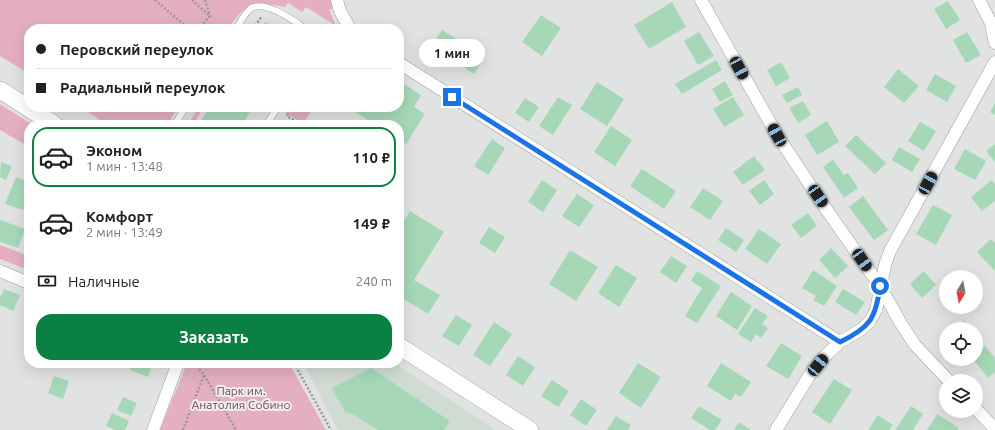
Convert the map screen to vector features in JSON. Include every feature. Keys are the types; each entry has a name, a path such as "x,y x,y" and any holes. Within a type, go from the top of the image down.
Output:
{"main road":[{"path":"0,90 24,105"},
{"path":"35,112 47,120"},
{"path":"404,349 530,430"}],"street":[{"path":"337,0 340,11 347,24"},
{"path":"701,0 777,135 826,209 880,286 900,322 916,345 943,374"},
{"path":"982,2 991,23 995,43"},
{"path":"776,430 812,373 824,357 840,342 862,330 870,321 876,310 880,286 890,250 995,62"},
{"path":"404,66 840,342"},
{"path":"0,271 24,280"},
{"path":"153,430 176,368"},
{"path":"983,416 995,429"}],"lane":[{"path":"239,24 252,8 261,7 275,9 298,24"}],"path":[{"path":"155,0 183,24"},
{"path":"192,0 210,16"},
{"path":"205,0 210,16"},
{"path":"256,24 262,15 267,17"},
{"path":"203,24 210,16"},
{"path":"288,114 287,116 293,120"},
{"path":"198,368 204,375 236,430"},
{"path":"297,368 331,430"},
{"path":"183,430 204,375"}],"shaded area":[{"path":"306,368 402,368 496,430 338,430"}],"green space":[{"path":"0,0 331,0 332,9 329,9 335,24 306,7 302,12 288,3 285,7 265,4 251,6 245,9 232,24 24,24 24,71 0,56"},
{"path":"0,104 25,120 24,144 0,130"},
{"path":"88,112 175,112 170,120 100,120"},
{"path":"196,112 201,112 196,120 191,120"},
{"path":"311,112 306,120 297,120 286,113"},
{"path":"0,245 24,254 24,268 0,259"},
{"name":"Парк им. Анатолия Собино","path":"185,368 292,368 326,430 160,430"}],"building":[{"path":"948,1 960,20 946,29 934,9"},
{"path":"672,2 686,27 649,49 634,25"},
{"path":"541,15 561,28 542,56 522,42"},
{"path":"442,30 485,57 474,74 431,47"},
{"path":"699,32 714,56 698,65 684,41"},
{"path":"967,32 981,55 966,63 953,40"},
{"path":"716,60 722,70 682,94 675,84"},
{"path":"781,62 790,78 776,86 767,70"},
{"path":"898,69 919,86 904,103 884,87"},
{"path":"935,74 956,86 947,102 926,90"},
{"path":"725,81 733,95 720,102 712,89"},
{"path":"597,82 624,99 607,126 580,109"},
{"path":"404,84 421,95 414,107 425,114 406,144 404,143 404,120 368,120 355,112 404,112"},
{"path":"798,87 802,95 787,103 782,95"},
{"path":"558,97 572,105 553,135 539,126"},
{"path":"733,97 744,115 724,127 713,109"},
{"path":"525,98 539,107 529,122 515,113"},
{"path":"803,101 811,115 798,123 789,108"},
{"path":"995,103 995,115 990,112"},
{"path":"207,112 250,112 245,120 201,120"},
{"path":"827,121 839,142 817,155 805,135"},
{"path":"920,122 936,131 924,151 908,141"},
{"path":"611,126 632,140 615,166 594,152"},
{"path":"856,135 886,163 875,174 845,146"},
{"path":"492,139 505,148 488,175 474,166"},
{"path":"995,144 995,162 986,151"},
{"path":"899,147 920,159 912,172 892,160"},
{"path":"965,149 986,161 975,180 954,169"},
{"path":"754,156 765,170 743,185 733,172"},
{"path":"833,160 844,175 848,173 858,188 844,198 823,167"},
{"path":"1,162 12,166 6,180 0,177"},
{"path":"642,169 676,191 664,209 630,186"},
{"path":"16,177 24,180 23,210 5,204"},
{"path":"542,180 557,190 543,212 528,202"},
{"path":"764,180 774,194 760,205 749,191"},
{"path":"992,180 995,184 995,201 982,211 971,197"},
{"path":"703,188 723,201 710,220 690,207"},
{"path":"577,194 594,205 579,227 562,216"},
{"path":"863,196 888,230 874,240 849,207"},
{"path":"933,205 952,215 936,245 916,234"},
{"path":"410,211 444,232 414,280 440,295 428,314 404,299 404,221"},
{"path":"808,213 817,226 801,238 791,225"},
{"path":"0,220 24,229 18,248 0,242"},
{"path":"489,227 505,237 495,253 479,243"},
{"path":"726,228 744,240 736,252 718,240"},
{"path":"759,229 781,244 767,264 745,249"},
{"path":"991,239 995,243 995,271 977,252"},
{"path":"831,248 848,266 835,278 819,260"},
{"path":"570,250 598,267 576,301 549,284"},
{"path":"671,256 687,266 676,283 660,272"},
{"path":"616,265 637,278 619,307 598,293"},
{"path":"813,270 837,286 824,306 813,300 816,296 802,288"},
{"path":"697,271 721,286 697,323 685,316 702,288 691,281"},
{"path":"924,271 936,285 922,298 910,284"},
{"path":"4,289 20,295 13,311 0,305 0,298"},
{"path":"843,289 865,302 856,315 835,302"},
{"path":"731,292 752,306 737,330 716,316"},
{"path":"755,308 768,316 762,324 768,328 761,338 756,334 751,342 738,334"},
{"path":"456,315 472,325 459,346 442,336"},
{"path":"494,322 512,334 490,366 473,355"},
{"path":"781,343 802,356 788,379 766,366"},
{"path":"985,346 995,358 995,372 988,378 979,366 983,366 983,348"},
{"path":"518,356 535,367 523,386 506,375"},
{"path":"638,363 661,377 641,408 619,393"},
{"path":"721,363 751,382 741,397 735,394 731,401 707,386"},
{"path":"131,368 151,368 148,377 130,370"},
{"path":"371,368 450,421 444,430 378,430 353,414 345,412 332,388"},
{"path":"54,376 69,381 63,399 48,393"},
{"path":"834,379 852,390 830,424 812,412"},
{"path":"552,380 569,391 558,407 541,396"},
{"path":"123,397 137,403 131,416 117,410"},
{"path":"581,399 597,410 586,426 570,415"},
{"path":"699,406 722,420 715,430 710,430 691,418"},
{"path":"911,406 923,414 913,430 897,430 896,429"},
{"path":"112,413 129,421 125,430 115,430 106,426"},
{"path":"937,414 939,415 939,418 943,418 959,428 958,430 927,430"},
{"path":"878,415 893,425 889,430 868,430"},
{"path":"616,416 631,425 628,430 607,430"},
{"path":"739,422 751,430 734,430"}],"route":[{"path":"452,97 840,342 862,330 870,321 876,310 880,286"}]}
